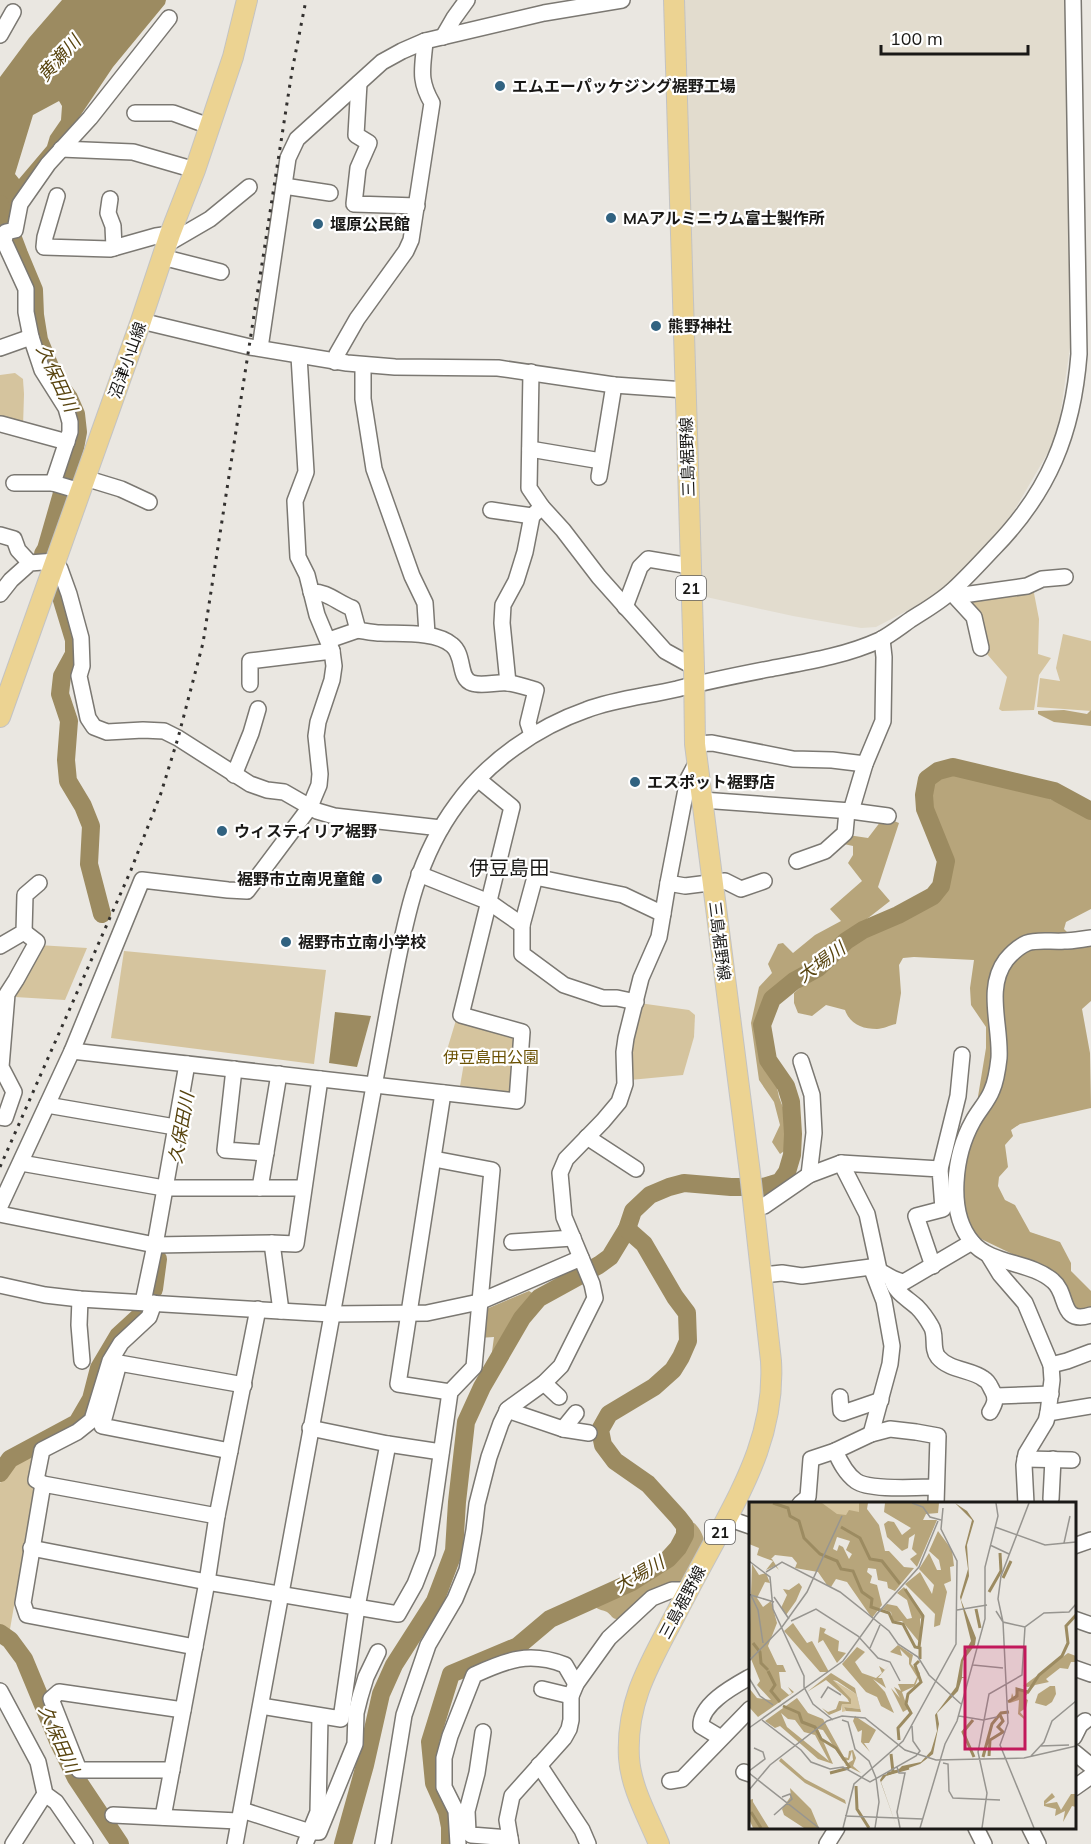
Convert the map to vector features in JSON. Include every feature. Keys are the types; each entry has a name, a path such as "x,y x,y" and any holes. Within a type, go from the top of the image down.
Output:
{"main road":[{"name":"沼津小山線","path":"0,717 47,592 69,485 141,321 233,57 247,0"},
{"name":"三島裾野線","path":"659,1844 632,1774 629,1759 629,1724 632,1707 650,1662 727,1518 756,1458 763,1439 772,1385 750,1173 696,753 674,0"}],"street":[{"path":"443,37 467,0"},
{"path":"260,348 288,158 297,139 382,62 424,41 544,13 622,0"},
{"path":"234,1844 406,917 426,856 458,801 531,735 585,710 693,676 831,657 882,639 953,594 1023,516 1050,469 1065,434 1085,354 1073,0"},
{"path":"0,35 13,12"},
{"path":"69,485 70,422 66,408 42,370 31,337 26,312 26,289 4,241 20,204 43,171 90,118 169,18"},
{"path":"335,362 337,354 357,319 411,240 432,103 424,89 422,78 424,41"},
{"path":"359,83 356,135 369,143 358,168 354,204 417,206"},
{"path":"135,113 173,113 209,126"},
{"path":"62,148 133,152 195,170"},
{"path":"284,186 330,192"},
{"path":"166,245 210,219 249,188"},
{"path":"57,196 44,247 114,248 156,236 166,245 221,272"},
{"path":"110,199 108,213 113,226 114,248"},
{"path":"141,321 260,348 335,362 363,365 498,368 614,385 685,390"},
{"path":"0,348 31,337"},
{"path":"0,1206 72,1051 142,880 247,891 310,807 319,785 319,755 316,736 334,666 330,646 317,615 307,575 298,557 295,501 306,472 299,356"},
{"path":"363,365 363,399 374,469 412,576 425,603 427,634"},
{"path":"531,372 529,488 537,512 665,651 693,676"},
{"path":"599,477 614,385"},
{"path":"1,424 68,442"},
{"path":"530,449 601,461"},
{"path":"14,483 120,489 149,502"},
{"path":"491,510 537,512"},
{"path":"508,683 502,623 503,605 516,581 537,512"},
{"path":"0,535 14,539 25,558"},
{"path":"25,558 55,561 60,569 81,638 80,676 88,718 94,727 107,732 164,731 234,775 258,787 284,792 317,811 334,816 441,828"},
{"path":"0,594 25,558"},
{"path":"625,607 640,567 648,559 690,566"},
{"path":"953,594 1027,586 1042,579 1065,577"},
{"path":"47,592 69,594"},
{"path":"311,592 330,596 352,609 358,630"},
{"path":"953,594 974,617 981,648"},
{"path":"250,684 249,661 330,646 358,630 410,635 427,634 449,642 457,649 465,679 473,684 508,683 536,690 528,723 531,735"},
{"path":"797,861 825,851 846,833 849,811 883,721 882,639"},
{"path":"234,775 251,733 258,708"},
{"path":"383,1844 404,1715 428,1645 455,1599 467,1570 481,1488 489,1457 507,1410 544,1383 561,1366 595,1298 592,1284 564,1217 560,1173 566,1159 619,1102 625,1084 626,1038 641,978 659,938 688,779 696,753 712,743 793,759 865,764"},
{"path":"72,1051 517,1101 522,1032 461,1015 512,807 479,780"},
{"path":"702,800 888,816"},
{"path":"419,874 489,902 522,925"},
{"path":"636,1002 603,998 564,985 522,954 522,925 535,877 623,895 663,914"},
{"path":"668,883 685,886 725,881 741,890 764,881"},
{"path":"24,932 25,896 39,883"},
{"path":"0,946 24,932"},
{"path":"0,1117 5,1118 14,1092 1,1067 7,994 38,942 24,932"},
{"path":"950,1208 958,1164 972,1122 992,1090 999,1059 995,987 1005,961 1028,943 1091,938"},
{"path":"962,1055 958,1096 940,1169 950,1208 972,1242 989,1256 1000,1274 1026,1303 1051,1365 1051,1394 1046,1421 1025,1459 1023,1471 1026,1502"},
{"path":"801,1061 812,1095 814,1133 809,1175"},
{"path":"187,1064 155,1245 148,1303 149,1317 121,1343 92,1420 77,1432 42,1450 36,1480 43,1484 217,1516"},
{"path":"234,1069 225,1150 266,1153"},
{"path":"260,1188 279,1074"},
{"path":"0,1214 155,1245 296,1244 320,1079"},
{"path":"443,1093 398,1384 450,1392"},
{"path":"47,1105 175,1127"},
{"path":"587,1137 636,1169"},
{"path":"31,1548 207,1582 398,1614 415,1584 428,1552 450,1392 474,1367 492,1170 434,1160"},
{"path":"21,1162 164,1188 303,1188"},
{"path":"753,1207 764,1206 809,1175 840,1163 940,1169"},
{"path":"840,1163 867,1214 875,1268 892,1346 881,1400 871,1434"},
{"path":"933,1266 916,1216 950,1208"},
{"path":"512,1242 573,1238"},
{"path":"762,1275 782,1273 802,1276 875,1268 892,1280 904,1282 972,1242"},
{"path":"272,1243 281,1311"},
{"path":"989,1256 1024,1265 1042,1274 1056,1283 1064,1304 1071,1314 1076,1317 1091,1315"},
{"path":"0,1285 45,1295 80,1299 331,1314 409,1314 427,1313 479,1302 581,1258"},
{"path":"892,1280 894,1287 918,1308 931,1326 935,1348 940,1359 983,1378 996,1396 990,1412"},
{"path":"80,1299 79,1325 82,1361"},
{"path":"163,1817 207,1582 217,1516 258,1309"},
{"path":"1051,1365 1091,1352"},
{"path":"115,1362 244,1385"},
{"path":"115,1362 102,1426 230,1451"},
{"path":"544,1383 559,1397"},
{"path":"996,1396 1051,1394"},
{"path":"840,1397 843,1413 881,1400"},
{"path":"1048,1413 1091,1406"},
{"path":"507,1410 562,1429 589,1433"},
{"path":"562,1429 576,1413"},
{"path":"310,1428 441,1452"},
{"path":"807,1501 811,1459 835,1451 871,1434 890,1429 938,1436 936,1502"},
{"path":"261,1706 341,1719 357,1607 388,1444"},
{"path":"835,1451 851,1477 864,1485 936,1487"},
{"path":"1025,1459 1072,1461"},
{"path":"1051,1499 1053,1459"},
{"path":"43,1484 23,1603 27,1615 195,1647"},
{"path":"727,1518 749,1526"},
{"path":"1076,1545 1091,1540"},
{"path":"574,1690 609,1638 651,1598 672,1590 688,1590"},
{"path":"1076,1620 1091,1625"},
{"path":"113,1815 240,1816 308,1838 318,1832 355,1744 356,1713 360,1697 378,1652"},
{"path":"458,1844 456,1811 444,1787 444,1758 450,1736 474,1675 519,1658 546,1659 565,1665 574,1690 569,1729 564,1738 512,1796 507,1820 511,1841 468,1833 467,1811 477,1773 483,1732"},
{"path":"1076,1669 1091,1674"},
{"path":"720,1738 701,1726 702,1719 711,1705 726,1691 749,1678"},
{"path":"542,1689 574,1690"},
{"path":"172,1770 79,1770 51,1700 59,1692 183,1710"},
{"path":"2,1700 38,1762 45,1794 57,1802 85,1844"},
{"path":"670,1781 682,1779 720,1738 748,1714"},
{"path":"308,1838 318,1812 320,1717"},
{"path":"1076,1733 1080,1725 1086,1721"},
{"path":"1076,1754 1091,1766"},
{"path":"539,1765 582,1830 588,1844"},
{"path":"1076,1787 1091,1776"},
{"path":"13,1844 45,1794"},
{"path":"827,1844 836,1829"},
{"path":"977,1829 984,1844"},
{"path":"1031,1829 1038,1844"}],"shaded area":[{"name":"MAアルミニウム富士製作所","path":"682,0 1067,0 1072,334 1057,437 1000,535 947,590 876,627 861,628 793,616 697,595"},
{"path":"1064,710 1087,714 1091,710 1091,726 1054,722 1038,714 1038,711"},
{"path":"953,771 1028,790 1091,816 1091,909 1066,922 1064,929 1070,935 1091,932 1091,1001 1082,1009 1090,1053 1091,1108 1020,1124 1011,1130 1013,1136 1005,1145 1008,1167 999,1177 998,1186 1005,1200 1015,1205 1030,1232 1060,1242 1071,1263 1071,1271 1091,1291 1091,1309 1084,1314 1072,1309 1033,1264 979,1238 966,1224 959,1205 986,1048 986,1027 971,1005 970,988 974,960 903,958 899,965 901,993 896,1024 882,1028 862,1027 850,1019 845,1010 826,1005 812,1016 798,1013 794,1003 794,993 855,940 927,903 945,887 950,864 942,849 929,810 929,788 937,779"},
{"path":"884,817 899,823 878,887 890,901 778,986 774,995 763,1003 762,1011 767,1039 790,1139 787,1149 780,1154 772,1142 780,1125 774,1102 759,1080 751,1023 759,987 772,973 768,964 778,944 783,943 793,953 815,935 841,921 830,909 862,881 848,863 853,855 853,846 844,844 848,835 868,838"},
{"path":"529,1291 534,1294 490,1367 494,1337 478,1338 484,1310"},
{"path":"694,1523 704,1538 704,1544 686,1580 623,1614 618,1619 595,1607 599,1600 623,1591 668,1566 682,1549 689,1532 687,1527"}],"green space":[{"path":"15,373 23,379 23,426 0,420 0,375"},
{"path":"1033,588 1039,619 1038,654 1051,658 1039,675 1034,710 1002,711 999,709 1007,677 987,654 979,615 965,599"},
{"path":"1063,634 1091,641 1091,711 1037,707 1040,678 1060,681 1056,668"},
{"path":"38,945 87,948 65,1000 15,997"},
{"path":"124,951 326,970 314,1064 111,1038"},
{"path":"639,1003 689,1010 695,1015 694,1037 683,1075 630,1080 627,1056"},
{"name":"伊豆島田公園","path":"456,1020 519,1036 514,1094 459,1092 464,1063 444,1060"},
{"path":"36,1452 35,1485 9,1635 0,1629 0,1483 15,1461"}],"water":[{"name":"黄瀬川","path":"62,0 166,0 113,67 70,131 16,200 0,234 0,77 29,38","holes":["59,101 62,106 61,120 50,136 47,146 19,179 15,174 33,115"]},
{"path":"335,1012 371,1016 357,1067 329,1063"}],"waterway":[{"name":"久保田川","path":"0,204 34,290 39,340 55,379 69,398 76,414 78,432 75,448 43,554"},
{"name":"久保田川","path":"57,584 74,640 74,654 62,676 60,694 69,721 66,760 68,781 83,806 91,826 89,864 102,914"},
{"name":"大場川","path":"343,1844 365,1765 381,1694 394,1665 435,1601 454,1551 466,1422 482,1387 522,1318 539,1298 610,1257 627,1229 633,1211 650,1195 684,1183 763,1187 780,1182 787,1172 792,1155 791,1102 786,1086 768,1060 762,1025 772,999 794,981 818,968 846,941 863,930 933,896 941,886 946,861 925,809 924,795 927,779 938,771 953,767 1054,791 1091,811"},
{"name":"大場川","path":"450,1844 447,1812 434,1783 430,1742 451,1674 518,1646 550,1619 632,1582 668,1559 678,1548 685,1535 685,1526 648,1484 615,1461 603,1445 600,1430 609,1414 654,1387 673,1370 688,1341 687,1313 644,1244 627,1229"},
{"name":"久保田川","path":"154,1289 158,1259"},
{"name":"久保田川","path":"0,1473 10,1459 77,1423 91,1399 99,1368 118,1336 142,1314"},
{"name":"久保田川","path":"0,1633 10,1640 24,1659 76,1778 120,1844"}],"railway":[{"path":"0,1167 131,870 161,793 203,643 292,71 306,0"}],"place":[{"name":"エムエーパッケジング裾野工場","path":"500,86"},
{"name":"MAアルミニウム富士製作所","path":"611,218"},
{"name":"堰原公民館","path":"318,224"},
{"name":"熊野神社","path":"656,326"},
{"name":"エスポット裾野店","path":"635,782"},
{"name":"ウィスティリア裾野","path":"222,831"},
{"name":"裾野市立南児童館","path":"377,879"},
{"name":"裾野市立南小学校","path":"286,942"}],"district":[{"name":"伊豆島田","path":"509,867"}]}
